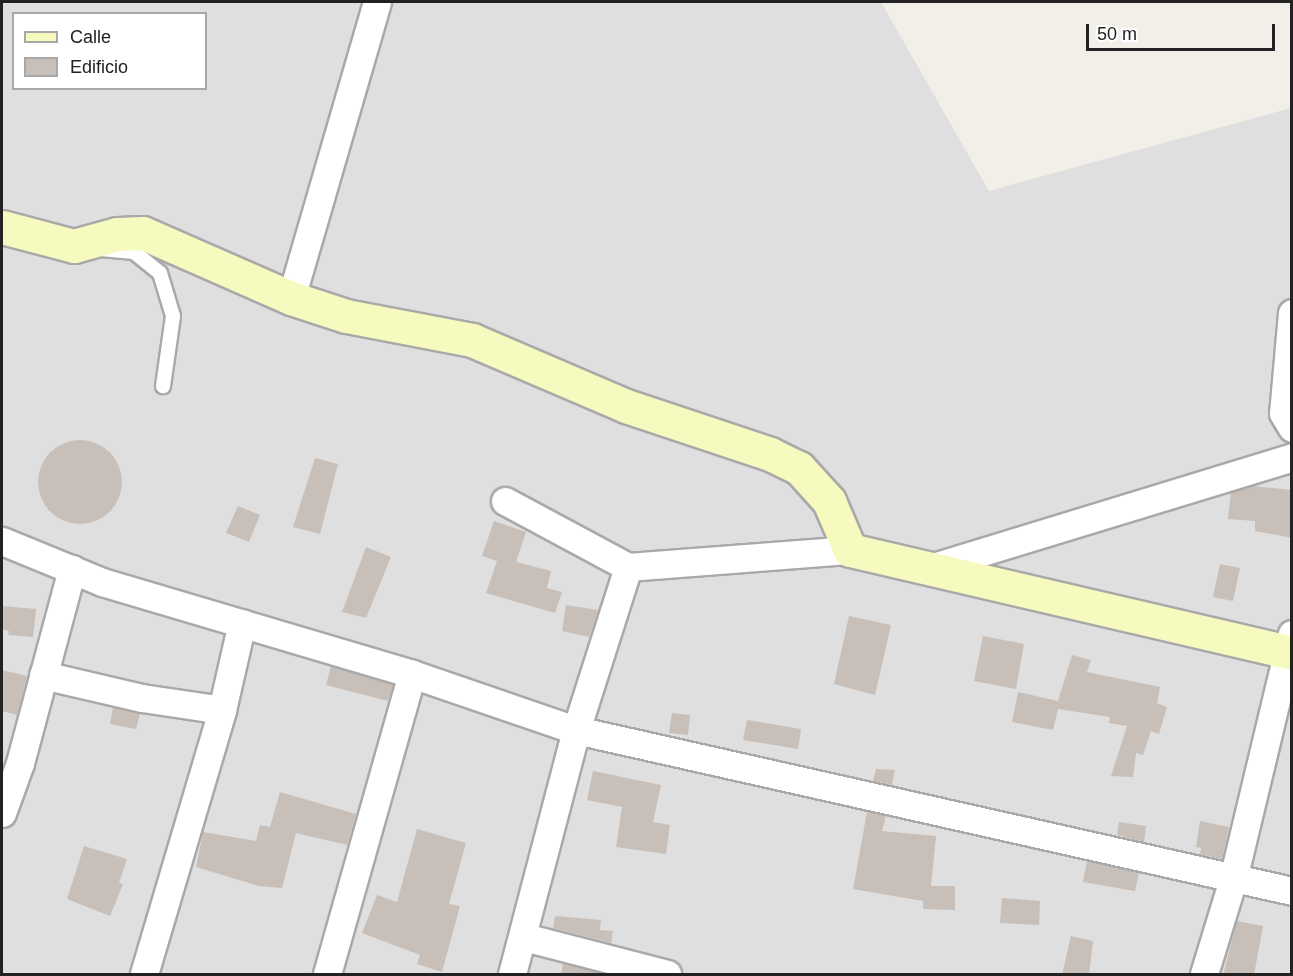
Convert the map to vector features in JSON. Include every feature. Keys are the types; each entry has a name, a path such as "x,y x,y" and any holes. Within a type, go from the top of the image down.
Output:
{"street":[{"path":"291,298 376,2"},
{"path":"2,227 74,246 117,234 143,233 291,298 346,316 472,340 626,406 770,454 799,468 829,501 850,550"},
{"path":"1292,313 1283,413 1292,428"},
{"path":"930,568 1292,457"},
{"path":"505,501 628,567 850,550 1290,646 1233,879 1204,975"},
{"path":"2,542 72,570 178,607 242,623 412,674 576,730 1292,891"},
{"path":"512,975 524,937 576,730 628,567"},
{"path":"2,813 20,763 72,570"},
{"path":"144,975 222,710 242,623"},
{"path":"327,975 412,674"},
{"path":"42,675 142,698 222,710"},
{"path":"524,937 667,975"}],"lane":[{"path":"74,246 134,252 160,273 173,316 163,386"}],"shaded area":[{"path":"2,2 881,2 989,191 1291,108 1291,974 2,974"}],"building":[{"path":"80,440 96,443 110,452 119,466 122,482 119,498 110,512 96,521 80,524 64,521 50,512 41,498 38,482 41,466 50,452 64,443"},
{"path":"315,458 338,464 320,534 293,527"},
{"path":"1252,486 1292,490 1292,538 1255,531 1255,521 1228,519 1231,492"},
{"path":"238,506 260,515 249,542 226,533"},
{"path":"494,521 526,532 516,562 551,571 547,588 562,592 555,613 486,593 497,561 482,556"},
{"path":"366,547 391,557 366,618 342,612"},
{"path":"1220,564 1240,568 1233,601 1213,597"},
{"path":"566,605 598,610 589,637 562,631"},
{"path":"2,606 36,609 33,637 8,635 9,631 2,629"},
{"path":"849,616 891,625 875,695 834,684"},
{"path":"983,636 1024,644 1016,689 974,681"},
{"path":"1072,655 1091,660 1087,672 1160,687 1157,703 1167,707 1159,734 1151,731 1143,755 1136,753 1133,777 1111,776 1127,726 1109,723 1110,717 1058,709 1053,730 1012,722 1018,692 1058,701"},
{"path":"331,666 393,685 388,701 326,685"},
{"path":"2,670 27,676 17,715 2,711"},
{"path":"113,707 140,714 136,729 110,724"},
{"path":"672,713 690,715 688,735 669,733"},
{"path":"747,720 801,729 798,749 743,740"},
{"path":"876,769 895,770 892,785 873,781"},
{"path":"593,771 661,785 653,822 670,825 666,854 616,847 622,807 587,800"},
{"path":"280,792 356,814 347,845 296,833 282,888 259,886 196,867 203,832 256,841 260,825 270,827"},
{"path":"867,812 886,816 882,831 936,836 931,886 955,886 955,910 923,909 923,901 853,889"},
{"path":"1200,821 1229,827 1222,859 1200,854 1201,848 1196,847"},
{"path":"1119,822 1146,826 1144,842 1117,835"},
{"path":"417,829 466,843 449,904 460,906 442,972 417,964 420,955 362,933 377,895 397,902"},
{"path":"84,846 127,859 119,883 123,884 110,916 67,899"},
{"path":"1087,861 1139,873 1135,891 1083,882"},
{"path":"1002,898 1040,901 1039,925 1000,923"},
{"path":"555,916 601,920 600,930 613,931 611,943 553,928"},
{"path":"1237,921 1263,926 1254,975 1223,975"},
{"path":"1071,936 1093,941 1089,975 1062,975"},
{"path":"563,963 606,975 561,975"}]}
